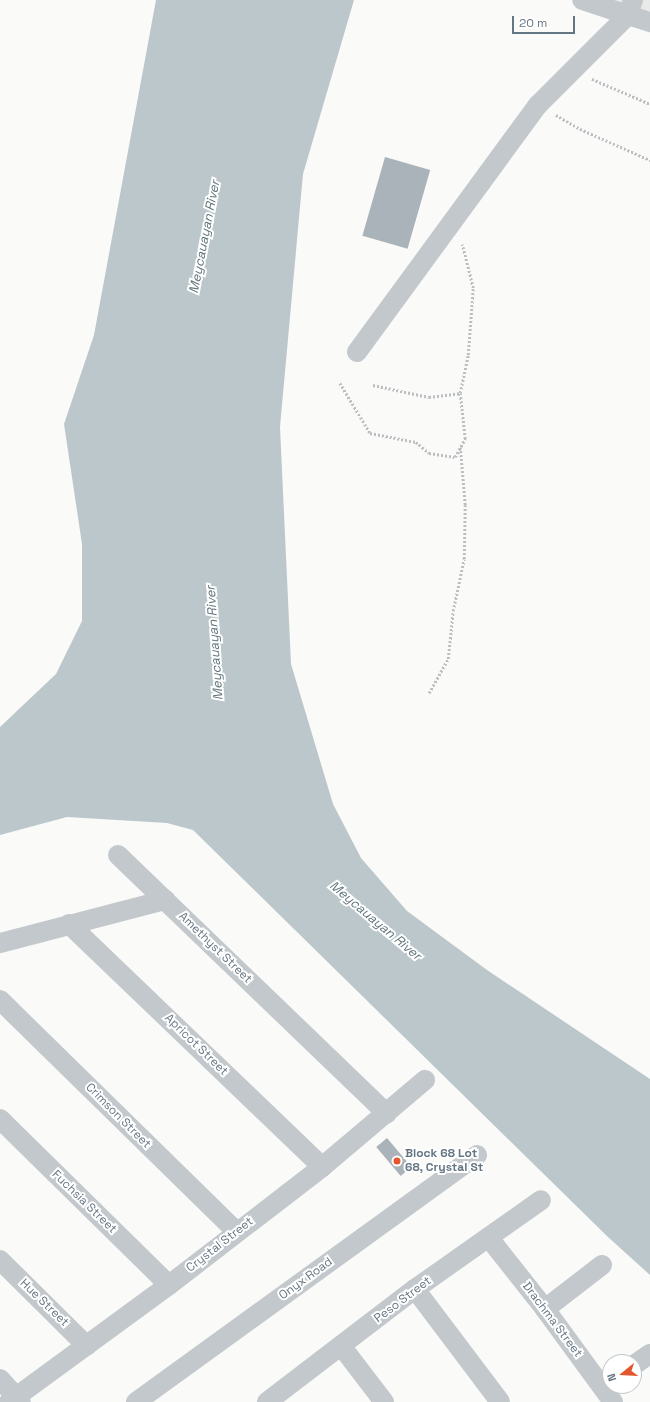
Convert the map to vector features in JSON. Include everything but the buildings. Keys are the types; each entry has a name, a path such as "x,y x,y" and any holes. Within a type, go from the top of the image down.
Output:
{"street":[{"path":"582,0 630,7 650,22"},
{"path":"357,352 538,105 630,7"},
{"name":"Amethyst Street","path":"118,855 387,1114"},
{"path":"0,942 165,900"},
{"name":"Apricot Street","path":"69,924 322,1166"},
{"name":"Crimson Street","path":"0,1000 237,1232"},
{"name":"Crystal Street","path":"16,1400 169,1285 322,1166 387,1114 425,1080"},
{"name":"Fuchsia Street","path":"0,1119 169,1285"},
{"name":"Onyx Road","path":"136,1402 476,1155"},
{"name":"Peso Street","path":"270,1401 342,1347 415,1289 541,1200"},
{"name":"Drachma Street","path":"489,1238 602,1382"},
{"name":"Hue Street","path":"0,1260 87,1346"},
{"path":"545,1308 602,1265"},
{"path":"415,1289 500,1402"},
{"path":"342,1347 384,1402"},
{"path":"0,1379 16,1400"}],"path":[{"path":"588,78 650,104"},
{"path":"538,105 580,129 650,160"},
{"path":"340,383 370,433 416,442 429,453 455,457 464,439 460,393 468,355 473,288 455,219"},
{"path":"373,385 429,397 460,393"},
{"path":"429,693 448,659 453,611 464,559 466,505 460,447"}],"shaded area":[{"path":"614,0 650,0 650,16"}],"water":[{"name":"Meycauayan River","path":"156,0 354,0 303,174 280,427 291,664 333,804 361,858 407,911 487,970 650,1079 650,1275 608,1237 193,830 167,823 67,817 0,835 0,727 56,674 82,621 82,544 64,424 94,335"}],"place":[{"name":"Block 68 Lot 68, Crystal St","path":"397,1161"}]}
